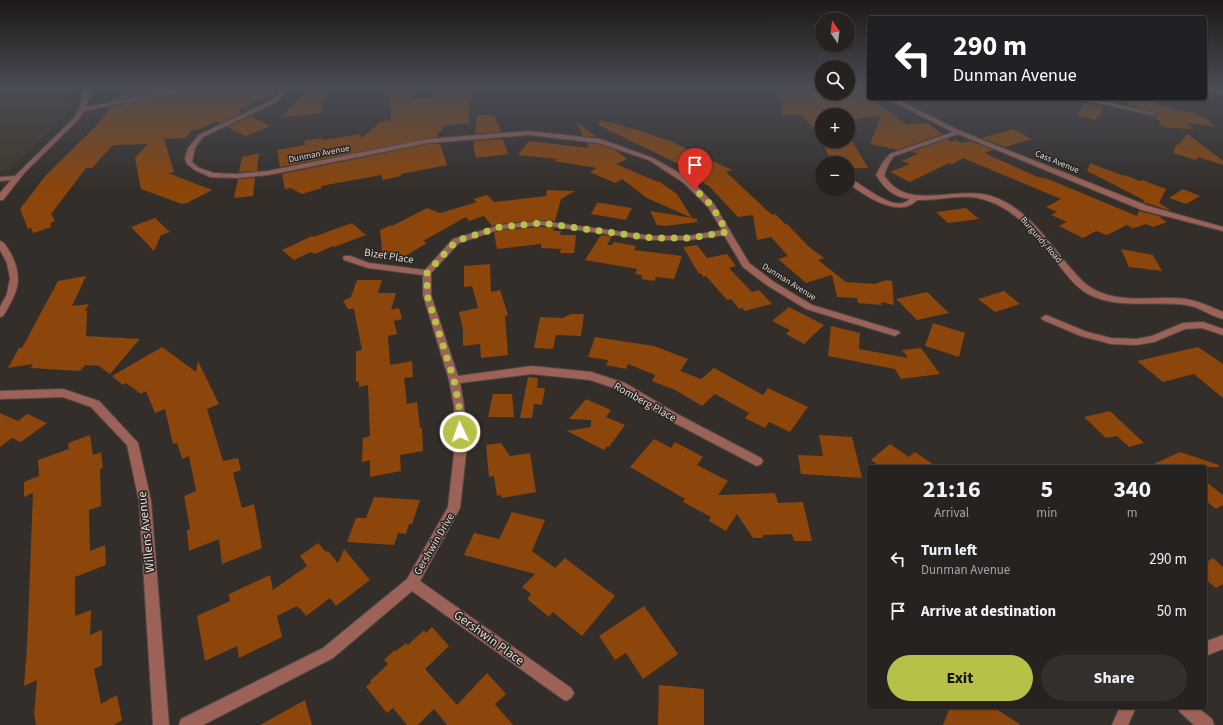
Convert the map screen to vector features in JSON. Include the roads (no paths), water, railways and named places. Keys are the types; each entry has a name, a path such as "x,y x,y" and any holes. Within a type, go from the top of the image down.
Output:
{"street":[{"path":"0,198 17,178 73,122"},
{"name":"Dunman Avenue","path":"231,122 201,136 193,143 188,153 189,163 197,169 213,175 236,176 268,173 428,141 529,133 600,141 651,159 687,181 712,206 746,266 771,284 809,307 895,333"},
{"name":"Cass Avenue","path":"937,122 958,132 1145,208 1223,229"},
{"name":"Burgundy Road","path":"958,132 892,155 886,162 880,174 883,182 889,188 914,198 971,195 988,198 1003,203 1013,209 1028,223 1080,285 1091,292 1117,301 1186,302 1202,306 1223,316"},
{"path":"0,180 17,178"},
{"path":"855,184 889,204 910,203 914,198"},
{"path":"427,273 456,241 500,227 541,223 652,238 689,238 727,232"},
{"path":"0,243 11,260 16,276 13,291 0,314"},
{"name":"Bizet Place","path":"347,258 368,265 427,273"},
{"name":"Gershwin Drive","path":"187,725 328,653 412,583 454,508 461,445 459,406 454,380 427,295 427,273"},
{"path":"1046,318 1084,334 1111,341 1136,342 1154,339 1183,326 1203,325 1223,332"},
{"name":"Romberg Place","path":"454,380 532,370 591,376 621,386 675,418 757,461"},
{"name":"Willens Avenue","path":"0,395 63,393 95,404 132,443 145,501 161,725"},
{"name":"Gershwin Place","path":"412,583 566,693"},
{"path":"1207,648 1223,642"},
{"path":"1120,725 1127,709"},
{"path":"1187,709 1206,725"}]}
